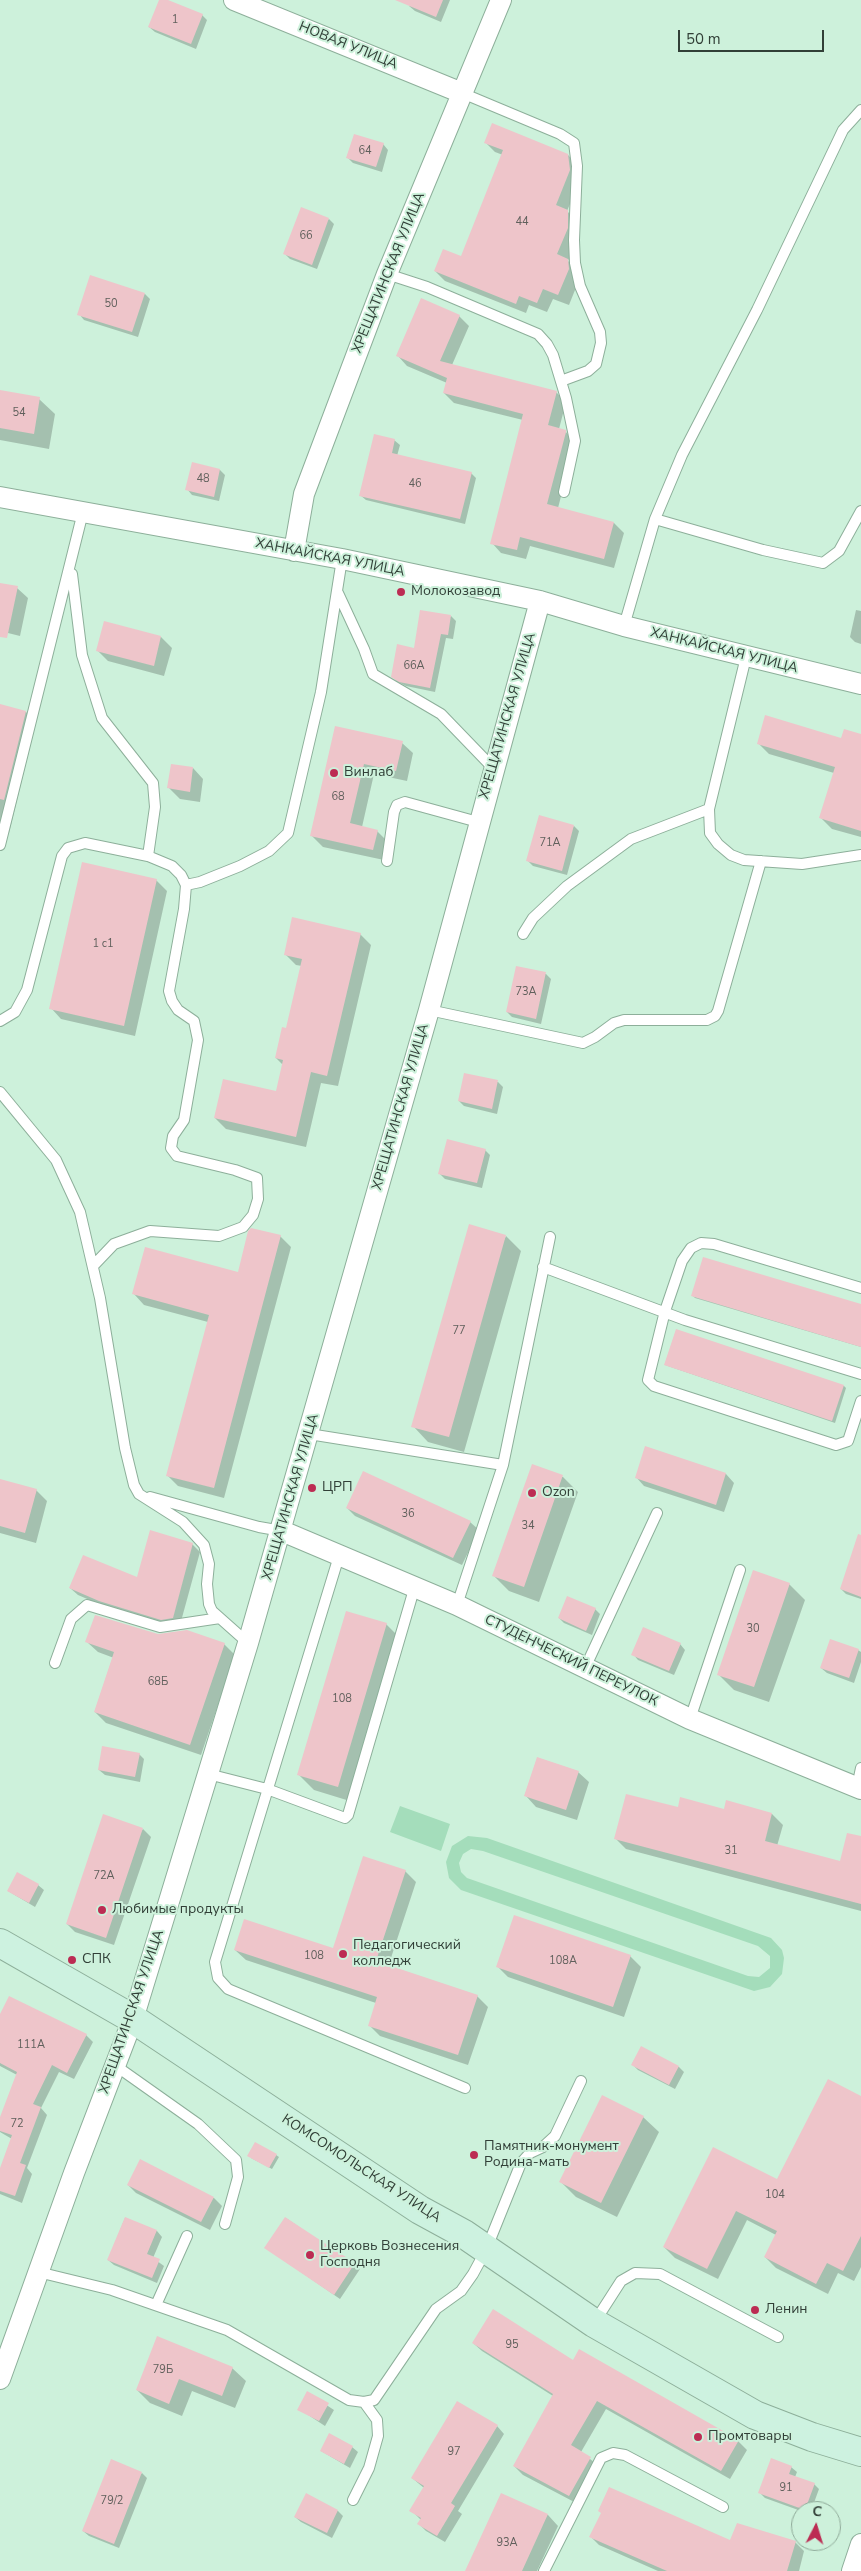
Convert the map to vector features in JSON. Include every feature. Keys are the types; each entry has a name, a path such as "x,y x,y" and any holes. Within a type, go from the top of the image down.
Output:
{"street":[{"name":"НОВАЯ УЛИЦА","path":"234,0 462,93"},
{"name":"ХРЕЩАТИНСКАЯ УЛИЦА","path":"294,551 304,494 387,274 501,0"},
{"name":"ХАНКАЙСКАЯ УЛИЦА","path":"0,496 342,559 540,601 624,626 861,684"},
{"name":"ХРЕЩАТИНСКАЯ УЛИЦА","path":"0,2379 133,2019 282,1532 429,1010 478,822 495,770 540,601"},
{"name":"СТУДЕНЧЕСКИЙ ПЕРЕУЛОК","path":"282,1532 457,1605 690,1719 860,1781"},
{"name":"КОМСОМОЛЬСКАЯ УЛИЦА","path":"0,1943 133,2019 420,2210 464,2234 594,2323 755,2415 812,2437 861,2452"},
{"path":"852,2571 861,2544"}],"lane":[{"path":"462,93 560,134 574,143 578,166 574,240 575,263 580,286 600,332 601,343 596,364 588,371 561,381"},
{"path":"624,626 656,520 682,455 756,310 843,130 861,110"},
{"path":"387,274 426,287 538,334 554,355 572,419 575,441 564,492"},
{"path":"656,520 764,550 823,562 839,550 861,511"},
{"path":"0,845 83,512"},
{"path":"186,885 200,882 269,852 288,833 321,692 338,594 342,559"},
{"path":"71,566 82,655 102,718 153,783 155,807 148,856"},
{"path":"338,594 364,649 373,674 442,714 495,770"},
{"path":"746,657 709,809 710,833 730,855 744,860 802,864 861,855"},
{"path":"387,861 394,812 397,805 405,802 478,822"},
{"path":"523,934 533,918 566,886 631,839 709,809"},
{"path":"0,1021 15,1012 27,990 62,856 68,848 85,843 148,856 172,866 186,885 169,991 172,1001 178,1010 194,1020 198,1040 184,1120 173,1136 171,1148 177,1156 235,1170 257,1178 258,1200 253,1215 243,1227 219,1236 150,1231 114,1244 93,1266"},
{"path":"429,1010 583,1043 614,1023 624,1020 708,1020 715,1016 718,1011 761,861"},
{"path":"0,1092 56,1160 80,1212 100,1298 130,1475 139,1494 183,1522 204,1545 209,1564 207,1597 212,1611 248,1643"},
{"path":"457,1605 504,1465 550,1237"},
{"path":"861,1288 714,1244 701,1243 691,1248 682,1261 665,1311 648,1380 654,1386 836,1446 848,1441 861,1401"},
{"path":"543,1267 685,1320 861,1374"},
{"path":"309,1434 504,1465"},
{"path":"139,1494 259,1528 282,1532"},
{"path":"585,1668 657,1513"},
{"path":"339,1556 215,1962 218,1978 228,1989 465,2088"},
{"path":"690,1719 740,1570"},
{"path":"208,1774 267,1789 345,1818 348,1815 415,1586"},
{"path":"55,1663 71,1619 88,1605 160,1626 220,1618"},
{"path":"116,2066 198,2124 236,2160 238,2177 225,2224"},
{"path":"38,2272 112,2290 227,2330 349,2400 364,2402 374,2400 436,2309 461,2291 486,2250 521,2163 530,2153 543,2147 555,2136 581,2081"},
{"path":"156,2305 187,2236"},
{"path":"594,2323 621,2281 635,2273 660,2274 778,2337"},
{"path":"353,2500 369,2468 378,2436 377,2420 364,2402"},
{"path":"544,2571 601,2458 613,2453 625,2455 723,2507"}],"green space":[{"path":"400,1806 450,1824 441,1851 390,1832"},
{"path":"468,1836 487,1838 771,1938 782,1950 784,1958 782,1974 770,1987 754,1991 461,1890 449,1878 446,1862 452,1846","holes":["471,1849 483,1851 758,1946 770,1956 770,1968 759,1977 748,1976 467,1878 461,1872 459,1863 463,1854"]}],"building":[{"path":"159,0 168,0 203,14 191,44 148,27"},
{"path":"395,0 443,0 436,17"},
{"path":"492,123 568,154 570,170 556,205 568,210 568,228 557,254 568,259 569,269 558,295 543,289 537,303 519,296 516,304 434,271 443,249 461,256 503,150 484,143"},
{"path":"354,134 384,143 376,167 346,158"},
{"path":"301,207 329,218 312,265 283,254"},
{"path":"90,275 145,293 132,332 77,315"},
{"path":"421,298 460,315 440,361 557,391 548,425 566,430 566,432 547,504 614,522 604,559 520,537 517,550 490,544 523,414 443,393 447,378 396,356"},
{"path":"0,390 40,397 34,434 0,428"},
{"path":"374,434 395,439 392,453 472,472 460,519 359,496"},
{"path":"192,462 220,469 214,497 185,490"},
{"path":"0,583 18,586 7,638 0,637"},
{"path":"420,610 451,615 448,635 441,634 430,688 399,682 391,677 397,644 414,648"},
{"path":"104,621 161,636 154,666 96,651"},
{"path":"0,704 26,711 4,800 0,799"},
{"path":"765,715 841,738 844,729 861,734 861,831 819,818 835,767 757,744"},
{"path":"335,726 403,741 396,771 364,764 350,823 378,830 373,850 310,836"},
{"path":"171,764 193,767 190,792 167,788"},
{"path":"539,815 574,825 562,871 526,861"},
{"path":"82,862 157,879 124,1026 49,1009"},
{"path":"292,917 361,933 327,1076 311,1072 296,1137 214,1118 223,1079 276,1091 283,1060 275,1058 282,1027 286,1028 302,959 284,955"},
{"path":"516,966 546,972 536,1019 506,1012"},
{"path":"464,1073 498,1080 492,1109 458,1101"},
{"path":"447,1139 486,1149 477,1183 438,1174"},
{"path":"469,1224 506,1235 449,1437 411,1427"},
{"path":"251,1228 281,1235 214,1488 166,1476 209,1315 132,1294 145,1247 238,1272 248,1231"},
{"path":"703,1257 861,1304 861,1347 691,1296"},
{"path":"676,1329 844,1385 832,1421 664,1365"},
{"path":"645,1446 726,1473 716,1505 635,1478"},
{"path":"532,1464 563,1475 524,1587 492,1576"},
{"path":"363,1471 471,1521 453,1558 346,1508"},
{"path":"0,1479 37,1489 25,1533 0,1526"},
{"path":"150,1530 193,1543 173,1618 161,1620 99,1601 69,1588 83,1555 137,1577"},
{"path":"858,1534 861,1535 861,1597 840,1589"},
{"path":"753,1570 790,1583 754,1687 717,1675"},
{"path":"567,1596 596,1608 586,1631 558,1618"},
{"path":"346,1611 387,1623 338,1787 297,1775"},
{"path":"95,1615 158,1634 187,1630 225,1643 190,1745 94,1712 114,1652 85,1642"},
{"path":"643,1627 681,1643 669,1671 631,1655"},
{"path":"830,1639 859,1649 849,1678 820,1668"},
{"path":"102,1746 140,1753 135,1777 98,1770"},
{"path":"537,1757 579,1771 566,1810 524,1796"},
{"path":"626,1794 678,1807 680,1797 724,1809 726,1800 772,1813 765,1841 840,1861 847,1833 861,1836 861,1904 614,1839"},
{"path":"103,1814 143,1828 106,1938 66,1924"},
{"path":"363,1856 406,1870 376,1961 478,1995 458,2055 368,2026 377,1997 234,1950 244,1919 333,1948"},
{"path":"17,1872 39,1884 29,1903 7,1891"},
{"path":"514,1915 631,1955 613,2007 496,1967"},
{"path":"9,1996 87,2034 67,2073 52,2065 33,2104 41,2107 20,2163 26,2165 15,2196 0,2191 0,2168 12,2135 0,2131 0,2117 17,2072 0,2063 0,2014"},
{"path":"641,2046 679,2066 669,2085 631,2065"},
{"path":"828,2079 861,2096 861,2236 843,2271 827,2263 816,2284 764,2257 777,2231 736,2211 707,2269 663,2247 713,2147 777,2179"},
{"path":"602,2095 644,2116 601,2203 559,2182"},
{"path":"255,2142 277,2154 269,2168 247,2156"},
{"path":"140,2159 214,2197 201,2222 127,2185"},
{"path":"125,2217 157,2230 147,2254 160,2259 152,2278 107,2260"},
{"name":"Церковь Вознесения Господня","path":"285,2217 355,2263 334,2295 264,2248"},
{"path":"493,2309 573,2360 579,2349 739,2440 721,2471 597,2401 571,2445 591,2457 569,2496 513,2466 553,2394 472,2343"},
{"path":"157,2336 233,2367 222,2396 179,2379 169,2404 136,2390"},
{"path":"307,2391 329,2403 319,2421 297,2410"},
{"path":"457,2401 498,2425 451,2503 455,2506 437,2536 417,2524 421,2518 409,2511 424,2486 411,2478"},
{"path":"329,2433 353,2446 344,2464 320,2451"},
{"path":"771,2458 792,2466 789,2474 815,2483 808,2501 791,2501 791,2505 758,2493"},
{"path":"111,2459 142,2472 114,2544 82,2531"},
{"path":"609,2487 730,2540 737,2523 791,2539 791,2551 793,2551 787,2571 667,2571 589,2537 601,2513 598,2511"},
{"path":"306,2493 338,2510 327,2533 294,2517"},
{"path":"501,2493 548,2514 522,2571 465,2571"}],"place":[{"name":"Молокозавод","path":"401,592"},
{"name":"Винлаб","path":"334,773"},
{"name":"ЦРП","path":"312,1488"},
{"name":"Ozon","path":"532,1493"},
{"name":"Любимые продукты","path":"102,1910"},
{"name":"Педагогический колледж","path":"343,1954"},
{"name":"СПК","path":"72,1960"},
{"name":"Памятник-монумент Родина-мать","path":"474,2155"},
{"name":"Церковь Вознесения Господня","path":"310,2255"},
{"name":"Ленин","path":"755,2310"},
{"name":"Промтовары","path":"698,2437"}]}
